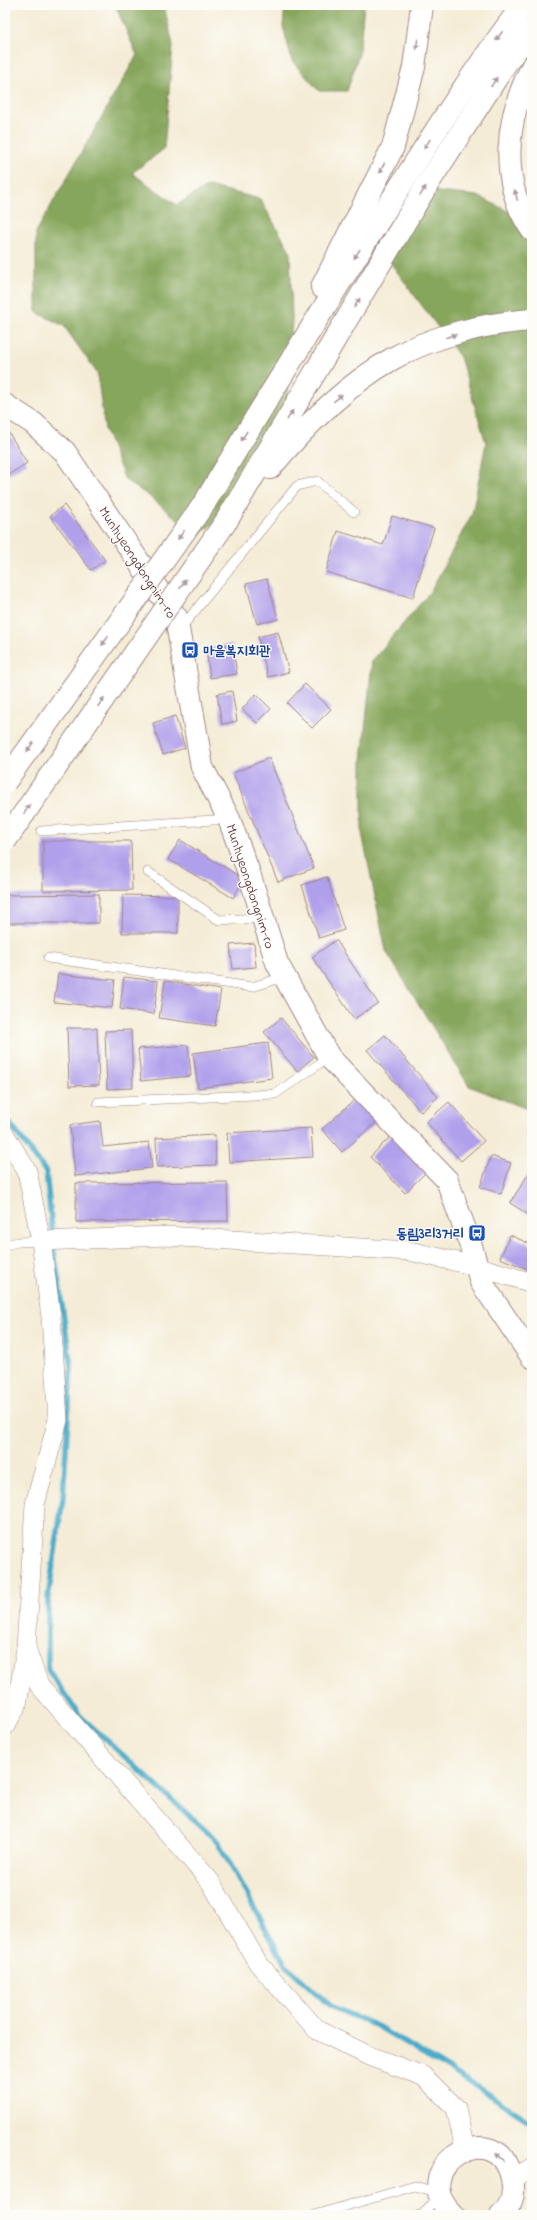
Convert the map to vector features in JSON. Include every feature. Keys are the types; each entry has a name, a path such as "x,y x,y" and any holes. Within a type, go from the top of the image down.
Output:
{"main road":[{"path":"260,408 393,147 414,67 422,5"},
{"path":"5,782 204,504 260,408 415,163 494,43 523,5"},
{"path":"5,841 227,520 427,184 506,63 532,29"},
{"path":"532,67 521,88 509,131 509,165 517,201 532,230"},
{"path":"227,520 281,455 330,405 386,363 431,342 475,328 532,320"},
{"name":"Munhyeongdongnim-ro","path":"5,405 32,423 65,452 176,617 202,767 229,819 277,963 329,1057 448,1180 472,1246 480,1282 532,1356"},
{"path":"453,2215 447,2209 440,2193 440,2175 446,2164 454,2155 465,2150 477,2148 489,2150 500,2156 509,2165 514,2191 510,2203 501,2215"}],"street":[{"path":"5,1135 27,1171 41,1241 51,1317 58,1420 35,1504 26,1648 16,1705 5,1726"},
{"path":"41,1241 166,1236 409,1252 476,1266 532,1283"},
{"path":"26,1648 39,1685 210,1881 258,1963 317,2030 369,2056 423,2076 456,2108 465,2150"},
{"path":"512,2178 532,2168"}],"lane":[{"path":"179,630 297,486 317,481 354,512"},
{"path":"41,831 229,819"},
{"path":"148,872 219,920 263,918"},
{"path":"48,958 252,986 284,977"},
{"path":"98,1102 276,1094 329,1057"},
{"path":"5,1245 18,1242 41,1241"},
{"path":"314,2215 415,2186 440,2193 423,2214 419,2215"}],"green space":[{"path":"115,5 164,5 173,45 164,149 132,173 177,205 208,186 260,199 290,251 292,318 288,396 278,440 230,511 197,536 149,496 125,480 105,430 97,373 64,326 36,312 36,232 137,55"},
{"path":"285,5 364,5 359,54 347,91 319,91 292,61 283,26"},
{"path":"419,190 478,196 528,221 532,213 532,1111 469,1086 386,951 362,833 362,760 372,661 430,592 472,514 486,443 460,357 392,265 368,207"}],"building":[{"path":"9,433 27,463 5,477 5,435"},
{"path":"64,505 105,560 91,570 50,516"},
{"path":"392,516 434,528 413,598 326,572 338,531 383,545"},
{"path":"267,579 278,619 257,624 246,584"},
{"path":"278,632 289,672 268,677 258,637"},
{"path":"232,644 237,674 210,678 206,649"},
{"path":"305,684 331,709 312,728 287,703"},
{"path":"232,691 237,721 222,724 217,694"},
{"path":"256,694 271,709 257,723 242,709"},
{"path":"175,716 185,748 163,755 153,723"},
{"path":"269,758 314,868 278,882 233,773"},
{"path":"180,840 244,879 233,898 168,859"},
{"path":"43,841 131,841 132,890 43,891"},
{"path":"327,877 344,930 319,938 302,885"},
{"path":"99,894 99,923 6,923 6,895"},
{"path":"123,895 178,896 178,933 122,933"},
{"path":"336,940 378,1003 354,1019 312,957"},
{"path":"254,943 256,967 233,969 230,945"},
{"path":"58,974 115,980 112,1008 54,1002"},
{"path":"124,977 158,981 154,1014 120,1009"},
{"path":"165,981 221,990 215,1026 159,1018"},
{"path":"281,1018 314,1057 297,1071 264,1032"},
{"path":"67,1028 97,1028 99,1085 69,1086"},
{"path":"131,1030 133,1088 107,1089 105,1031"},
{"path":"385,1035 438,1097 421,1112 367,1050"},
{"path":"268,1043 272,1078 198,1088 193,1053"},
{"path":"188,1045 191,1076 141,1081 138,1049"},
{"path":"358,1097 379,1120 342,1152 322,1129"},
{"path":"449,1102 484,1141 461,1161 426,1122"},
{"path":"100,1121 103,1147 149,1142 152,1168 75,1176 70,1125"},
{"path":"311,1128 313,1157 229,1162 227,1133"},
{"path":"215,1135 216,1165 157,1167 156,1138"},
{"path":"392,1135 427,1171 405,1193 370,1157"},
{"path":"491,1156 511,1163 501,1194 480,1187"},
{"path":"529,1173 532,1175 532,1217 510,1203"},
{"path":"227,1182 228,1221 76,1222 76,1183"},
{"path":"510,1235 532,1245 532,1271 500,1258"}],"waterway":[{"path":"5,1117 46,1172 55,1258 71,1367 63,1498 48,1598 48,1670 79,1715 218,1842 285,1964 330,2006 379,2027 460,2076 532,2123"}],"place":[{"name":"마을복지회관","path":"190,650"},
{"name":"동림3리3거리","path":"477,1233"}]}
